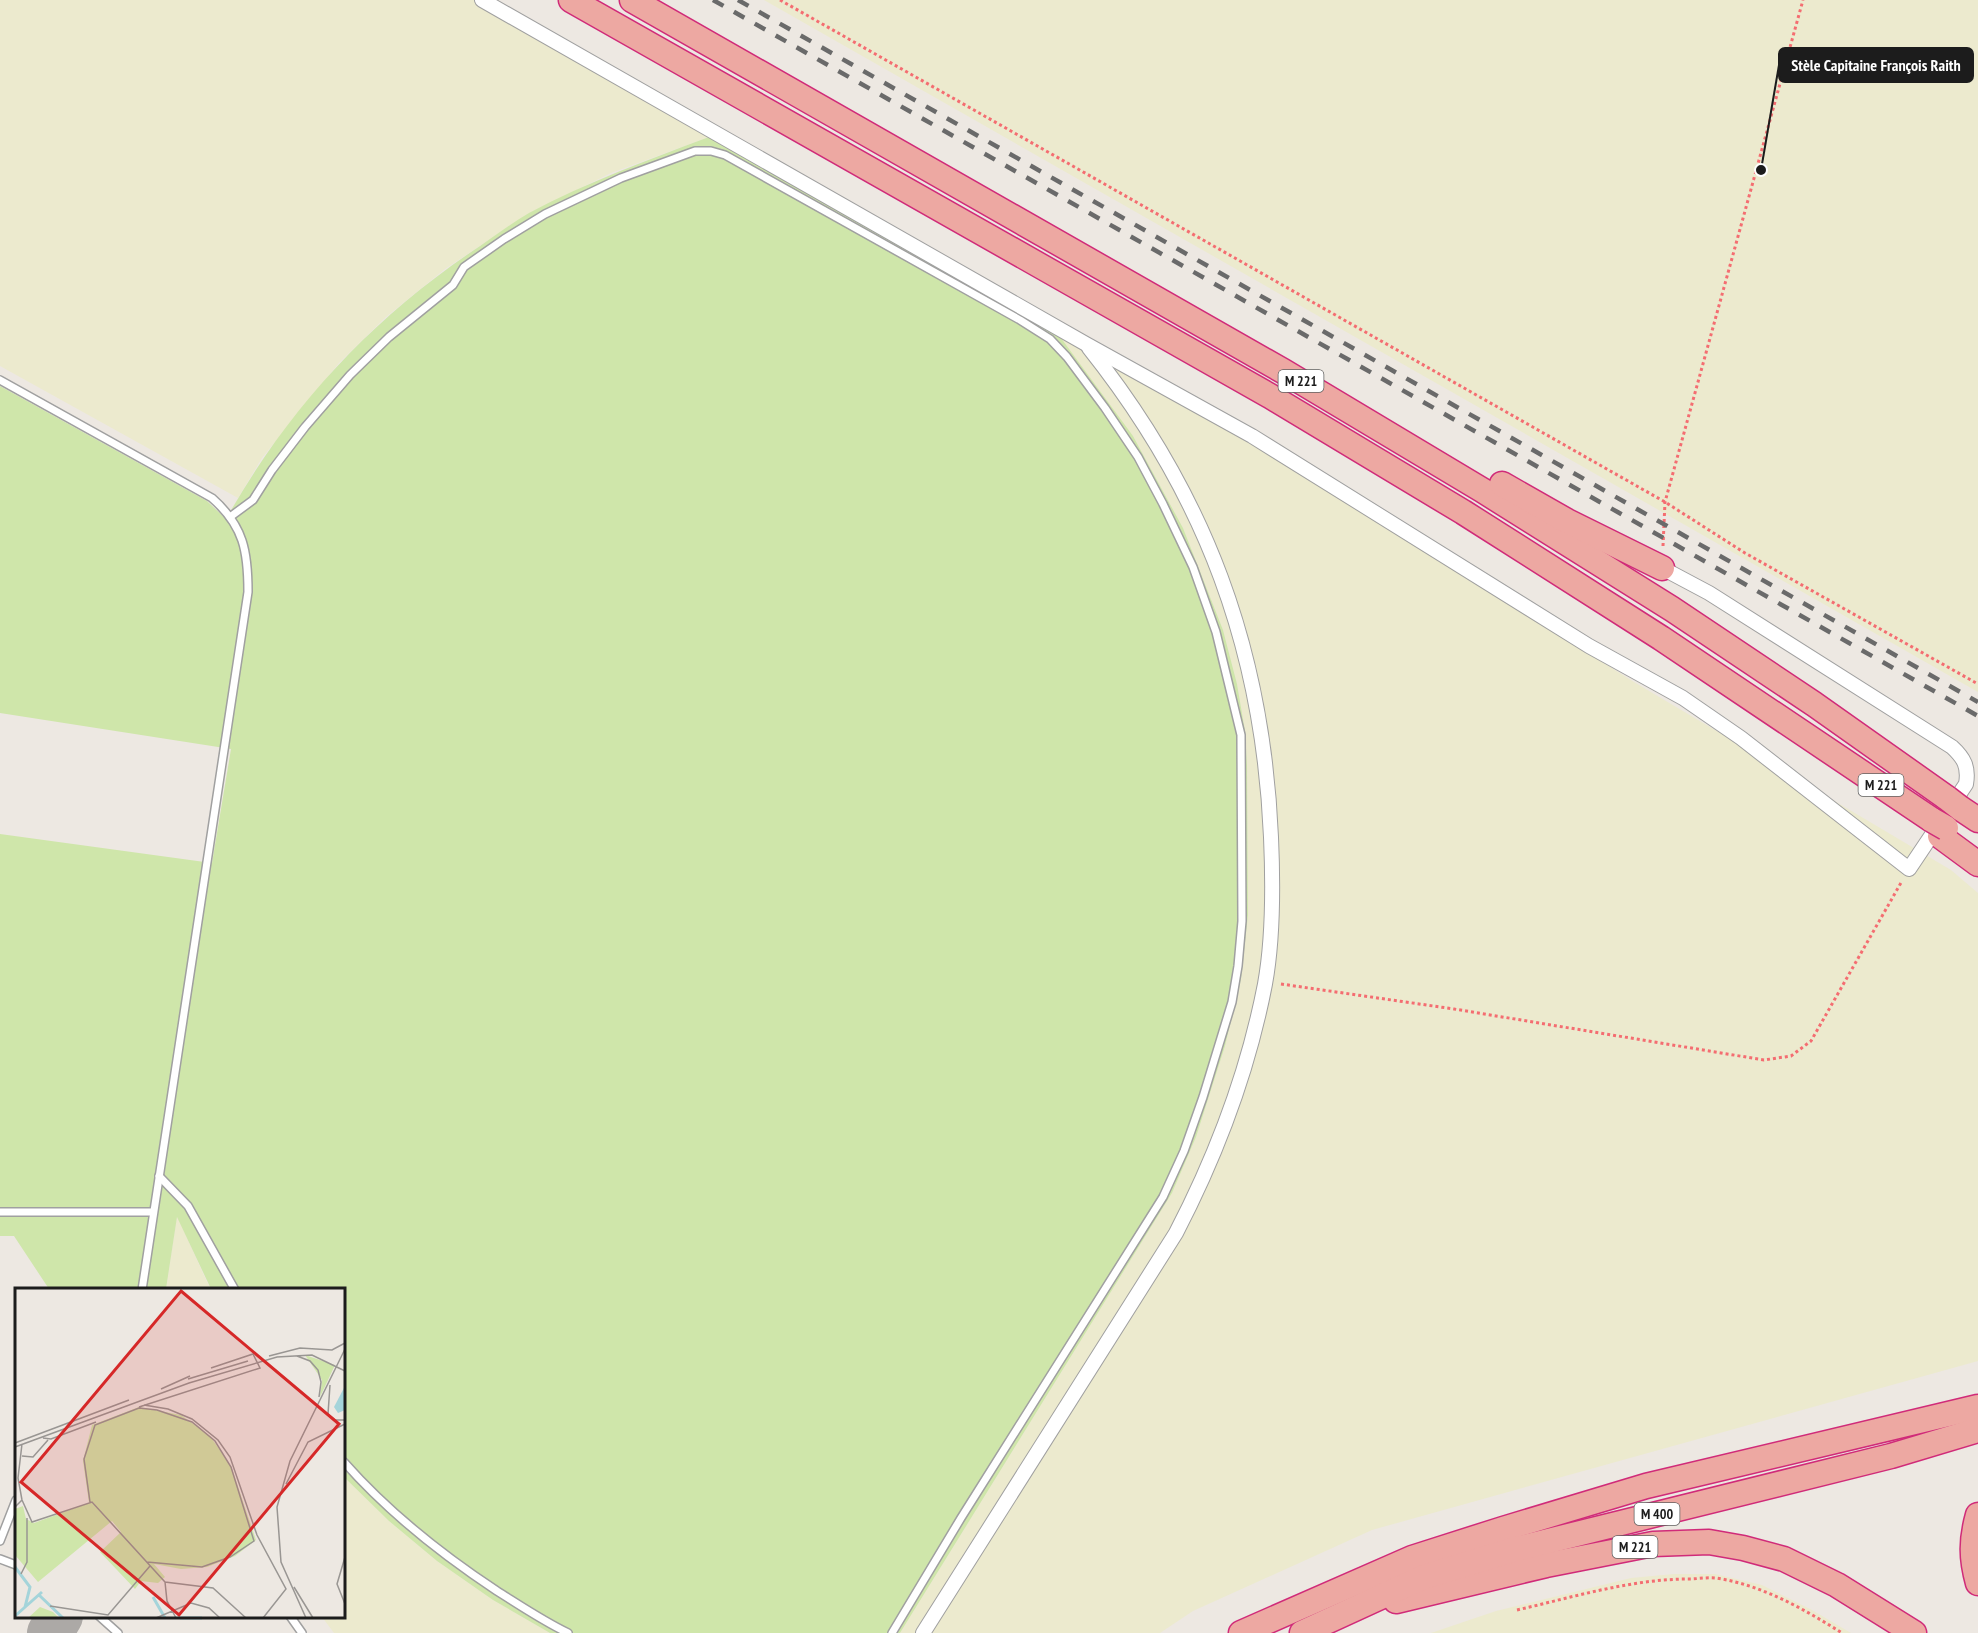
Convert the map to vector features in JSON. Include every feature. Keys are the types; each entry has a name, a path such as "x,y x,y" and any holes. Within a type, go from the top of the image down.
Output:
{"highway":[{"name":"M 221","path":"571,0 1270,396 1432,493 1660,638 1830,752 1936,828 1978,864"},
{"name":"M 221","path":"632,0 1283,371 1482,489 1672,609 1814,704 1962,809"},
{"path":"1283,371 1475,469 1567,521 1662,568"},
{"name":"M 221","path":"1936,828 1978,852"},
{"path":"1708,1472 1852,1424 1978,1390"},
{"name":"M 400","path":"1241,1633 1412,1558 1646,1486 1978,1407"},
{"name":"M 400","path":"1302,1633 1424,1577 1516,1549 1891,1455 1978,1430"},
{"path":"1978,1515 1971,1544 1978,1583"},
{"name":"M 221","path":"1341,1615 1557,1563 1653,1544 1709,1542 1784,1559 1837,1585 1914,1633"}],"street":[{"path":"482,0 1252,436 1569,634 1692,704 1741,738 1909,868 1966,784 1968,773 1961,755 1952,747 1709,593 1662,568"},
{"path":"923,1633 1176,1233 1199,1189 1234,1102 1247,1061 1265,982 1272,863 1270,814 1260,717 1242,637 1220,573 1193,513 1143,423 1117,383 1086,344"}],"lane":[{"path":"230,517 253,500 272,470 305,427 350,375 389,337 453,285 464,267 545,214 621,178 695,151 711,151 725,155 1050,339 1099,399 1137,457 1163,504 1193,567 1216,632 1241,735 1242,921 1232,1002 1184,1151 1162,1197 961,1518 892,1633"},
{"path":"0,380 212,498 226,511 242,536 248,560 248,592 142,1288"},
{"path":"159,1176 188,1206 234,1288"},
{"path":"0,1212 153,1212"},
{"path":"345,1463 411,1529 458,1565 544,1621 568,1633"},
{"path":"0,1541 15,1503"},
{"path":"0,1559 15,1565"},
{"path":"100,1618 118,1633"},
{"path":"291,1618 302,1633"}],"path":[{"path":"780,0 1665,502 1745,553 1978,684"},
{"path":"1662,568 1665,502 1803,0"},
{"path":"1265,982 1454,1009 1764,1060 1791,1056 1811,1041 1909,868"},
{"path":"1517,1610 1632,1584 1673,1579 1716,1578 1763,1591 1813,1615 1842,1633"}],"shaded area":[{"path":"0,0 474,0 1060,331 1290,466 1634,682 1951,870 1978,893 1978,1361 1372,1530 1193,1611 1160,1633 900,1633 1172,1193 1196,1137 1225,1046 1241,979 1248,915 1247,765 1245,731 1237,684 1223,630 1183,528 1133,436 709,137 611,173 528,214 445,269 386,317 339,363 262,458 238,498 0,366"},
{"path":"764,0 1978,0 1978,692"},
{"path":"177,1216 210,1288 166,1288"},
{"path":"345,1478 389,1521 437,1561 493,1600 550,1633 334,1633 323,1618 345,1618"},
{"path":"1674,1574 1715,1574 1762,1585 1851,1633 1431,1633 1496,1611 1631,1578"}],"green space":[{"path":"709,137 1058,334 1133,436 1183,528 1223,630 1237,684 1245,731 1247,765 1248,915 1241,979 1225,1046 1196,1137 1172,1193 900,1633 550,1633 493,1600 437,1561 389,1521 345,1478 345,1288 211,1288 177,1217 166,1288 48,1288 14,1236 0,1236 0,834 212,863 231,749 0,713 0,386 207,501 226,519 277,439 306,402 336,367 404,303 441,274 529,213 618,172"}],"taxiway":[{"path":"50,1633 59,1618"}],"railway":[{"path":"713,0 1978,716"},
{"path":"738,0 1978,702"}],"place":[{"name":"Stèle Capitaine François Raith","path":"1761,170"}]}
